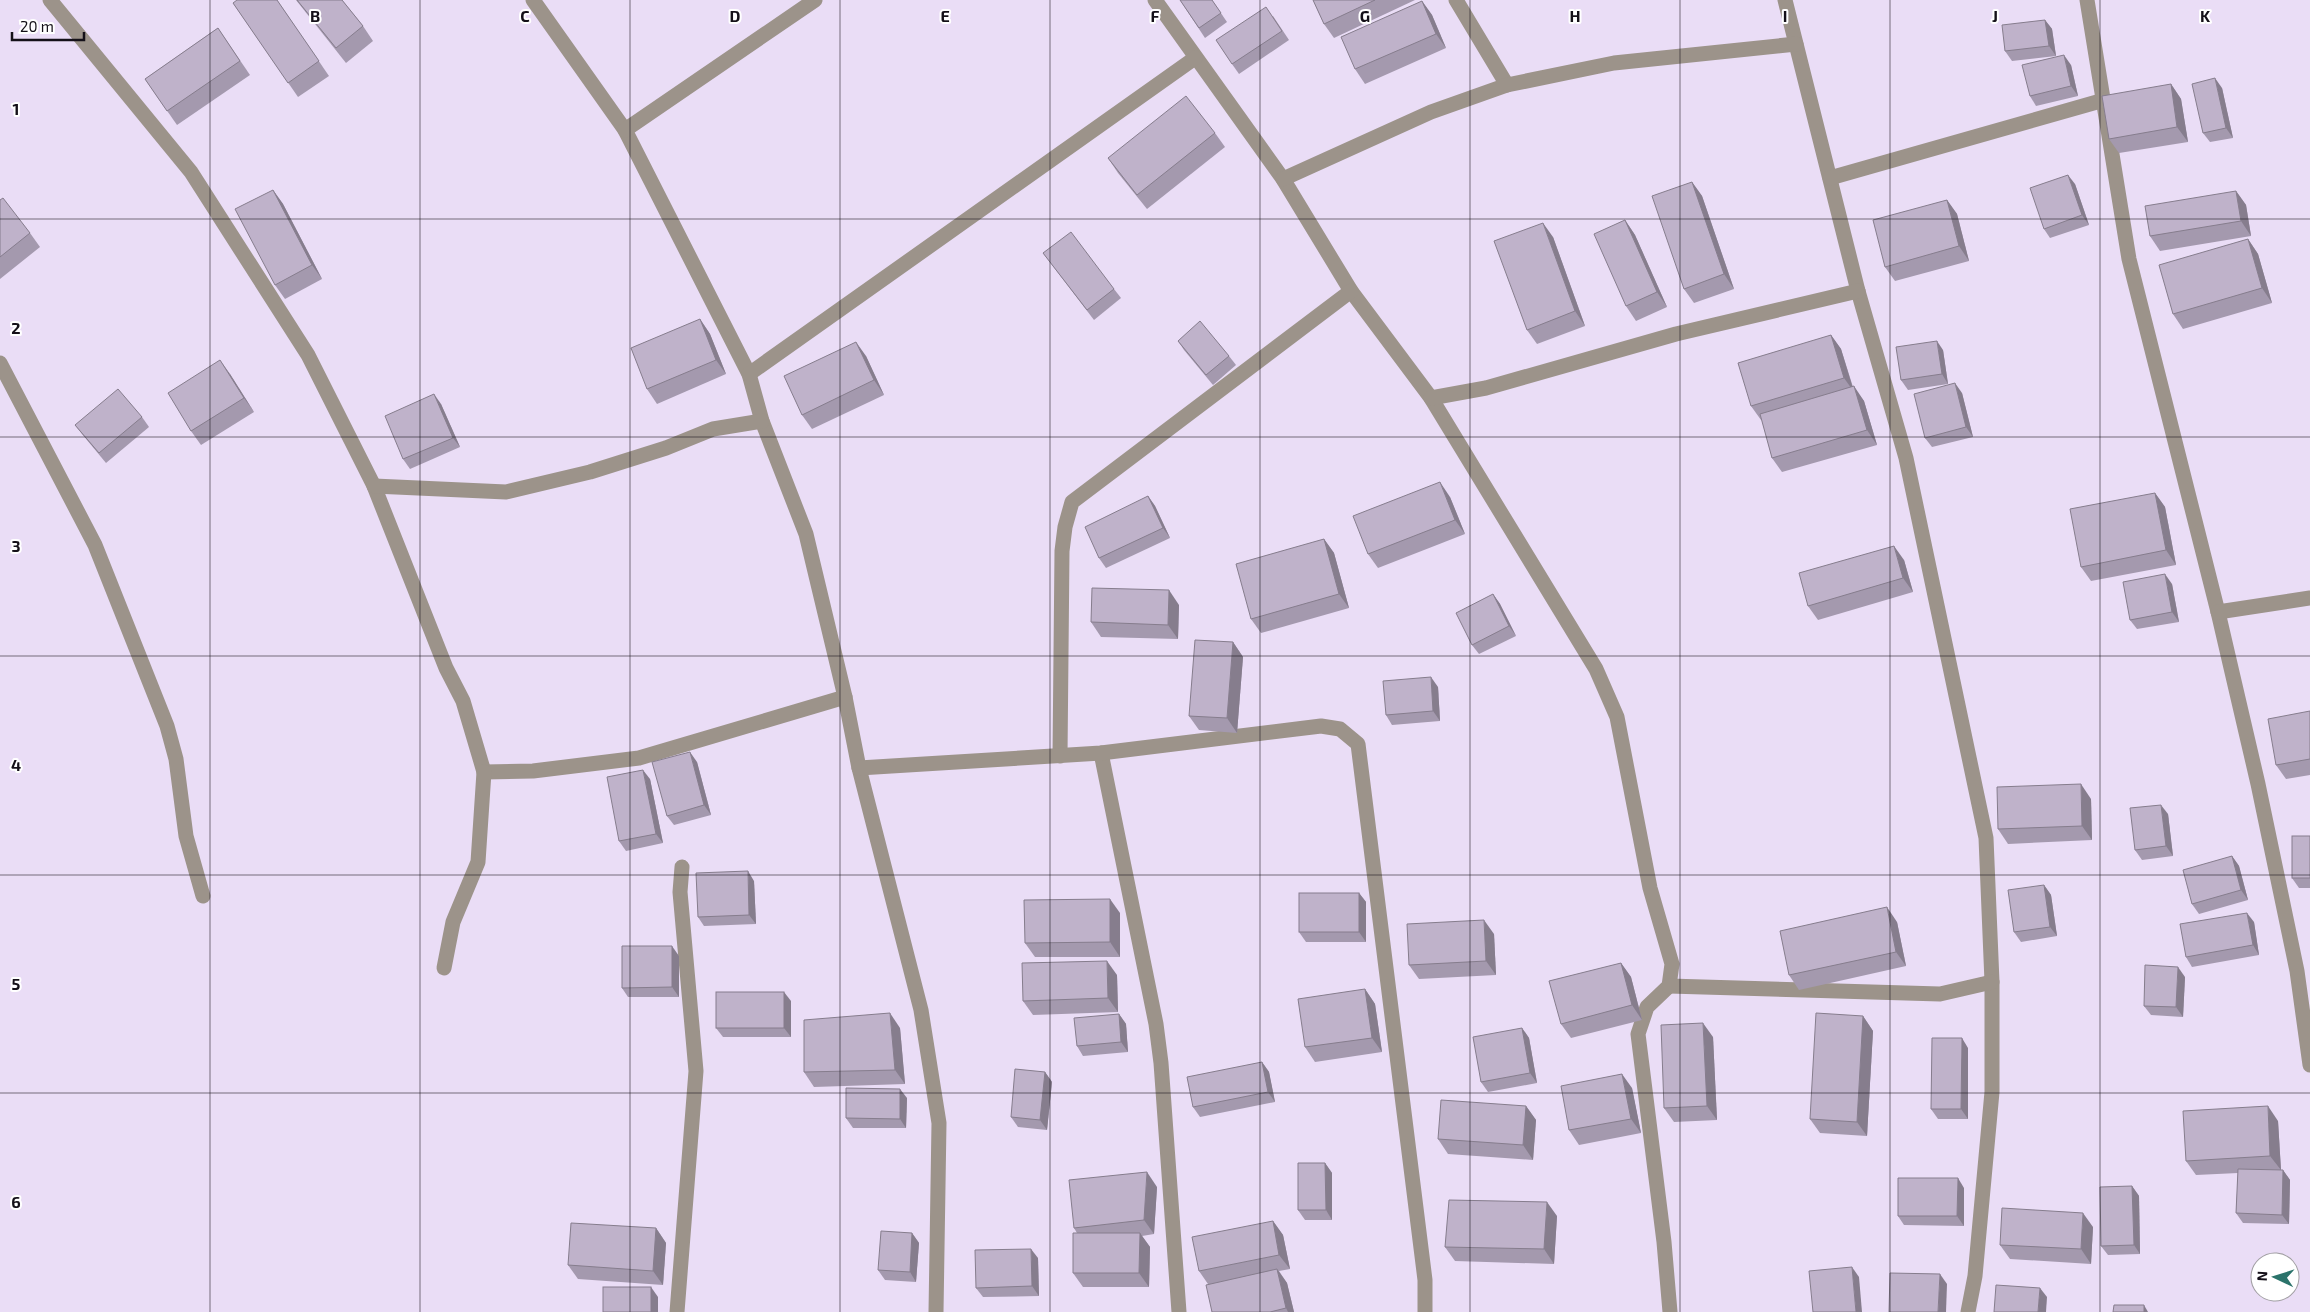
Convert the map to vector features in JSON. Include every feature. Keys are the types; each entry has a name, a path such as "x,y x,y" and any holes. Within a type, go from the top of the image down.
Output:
{"street":[{"path":"50,0 191,172 308,355 374,486 446,668 463,701 484,772 478,862 453,922 444,968"},
{"path":"533,0 625,130 749,374 762,421 806,534 846,697 859,768 921,1010 939,1123 936,1312"},
{"path":"625,130 815,0"},
{"path":"1155,0 1283,178 1351,291 1431,398 1596,669 1617,717 1650,888 1672,964 1669,986 1647,1007 1638,1034 1664,1242 1670,1312"},
{"path":"1456,0 1507,85"},
{"path":"1785,0 1858,291 1906,458 1986,838 1992,982 1992,1092 1976,1276 1968,1312"},
{"path":"2087,0 2129,259 2218,612 2258,784 2295,961 2310,1065"},
{"path":"1283,178 1431,112 1507,85 1614,63 1796,44"},
{"path":"749,374 1195,58"},
{"path":"1830,178 2104,100"},
{"path":"1060,756 1062,550 1065,527 1072,502 1351,291"},
{"path":"1431,398 1486,388 1676,334 1858,291"},
{"path":"0,363 95,545 167,726 176,759 186,836 203,896"},
{"path":"374,486 506,492 600,469 666,448 713,429 762,421"},
{"path":"2218,612 2310,598"},
{"path":"484,772 533,771 639,758 846,697"},
{"path":"859,768 1101,753 1321,726 1340,729 1358,744 1425,1280 1425,1312"},
{"path":"1101,753 1156,1024 1161,1063 1179,1312"},
{"path":"677,1312 696,1071 680,892 682,867"},
{"path":"1669,986 1940,994 1992,982"}],"building":[{"path":"237,0 277,0 319,61 288,83 233,3"},
{"path":"297,0 342,0 363,26 336,48"},
{"path":"1180,0 1212,0 1221,13 1199,28"},
{"path":"1313,0 1375,0 1324,24"},
{"path":"1422,1 1436,34 1355,69 1341,37"},
{"path":"1266,7 1282,31 1232,64 1216,40"},
{"path":"2045,20 2049,46 2005,51 2002,25"},
{"path":"218,28 240,61 167,111 145,79"},
{"path":"2064,55 2071,86 2030,96 2022,65"},
{"path":"2215,78 2226,128 2203,133 2192,84"},
{"path":"2171,84 2177,127 2109,139 2102,96"},
{"path":"1186,96 1215,133 1137,195 1108,158"},
{"path":"2068,175 2082,215 2044,229 2030,188"},
{"path":"1692,182 1724,274 1684,289 1652,196"},
{"path":"273,190 312,265 275,285 235,209"},
{"path":"2236,191 2241,221 2150,236 2145,206"},
{"path":"3,198 30,233 0,257 0,200"},
{"path":"1947,200 1959,246 1885,267 1873,220"},
{"path":"1625,220 1657,292 1626,306 1594,234"},
{"path":"1543,223 1575,311 1527,330 1494,241"},
{"path":"1071,232 1114,289 1087,310 1043,253"},
{"path":"2248,239 2262,288 2173,314 2159,265"},
{"path":"700,319 716,360 647,389 631,348"},
{"path":"1200,321 1229,356 1206,375 1178,341"},
{"path":"1831,335 1844,378 1751,406 1738,363"},
{"path":"1937,341 1942,374 1901,380 1896,347"},
{"path":"856,342 874,380 802,415 784,376"},
{"path":"220,360 244,398 191,431 168,393"},
{"path":"1955,383 1966,427 1925,438 1914,394"},
{"path":"1854,386 1867,430 1772,458 1760,414"},
{"path":"118,389 142,417 99,453 75,425"},
{"path":"434,394 453,438 403,459 385,416"},
{"path":"1440,482 1455,520 1368,554 1353,516"},
{"path":"2155,493 2166,550 2081,567 2070,509"},
{"path":"1148,496 1163,528 1099,558 1085,527"},
{"path":"1324,539 1339,594 1251,619 1236,564"},
{"path":"1894,546 1903,578 1808,606 1799,573"},
{"path":"2165,574 2172,612 2130,620 2123,582"},
{"path":"1092,588 1169,590 1168,625 1091,622"},
{"path":"1493,594 1509,626 1472,645 1456,613"},
{"path":"1195,640 1233,642 1227,718 1189,716"},
{"path":"1431,677 1433,711 1386,715 1383,681"},
{"path":"2310,711 2310,759 2276,765 2268,719"},
{"path":"690,752 704,805 667,816 652,762"},
{"path":"643,770 656,834 619,841 607,777"},
{"path":"2081,784 2082,826 1998,829 1997,787"},
{"path":"2161,805 2166,846 2135,850 2130,808"},
{"path":"2292,836 2310,836 2310,878 2292,878"},
{"path":"2232,856 2241,890 2192,904 2183,870"},
{"path":"748,871 749,915 698,917 696,873"},
{"path":"2044,885 2050,927 2014,932 2008,890"},
{"path":"1299,893 1359,893 1359,932 1299,932"},
{"path":"1110,899 1110,942 1025,943 1024,900"},
{"path":"1887,907 1896,952 1789,975 1780,931"},
{"path":"2247,913 2253,945 2186,957 2180,924"},
{"path":"1484,920 1486,961 1409,965 1407,924"},
{"path":"622,946 672,946 672,987 622,988"},
{"path":"1107,961 1108,998 1023,1001 1022,963"},
{"path":"1621,963 1632,1005 1561,1024 1549,981"},
{"path":"2145,965 2178,967 2176,1007 2144,1006"},
{"path":"1365,989 1372,1038 1305,1047 1298,999"},
{"path":"716,992 784,992 784,1028 716,1028"},
{"path":"890,1013 895,1070 804,1072 804,1020"},
{"path":"1816,1013 1863,1016 1857,1122 1810,1119"},
{"path":"1119,1014 1121,1042 1077,1046 1074,1018"},
{"path":"1703,1023 1707,1106 1664,1108 1661,1025"},
{"path":"1522,1028 1530,1073 1481,1082 1473,1037"},
{"path":"1932,1038 1962,1038 1961,1109 1931,1109"},
{"path":"1262,1062 1268,1092 1193,1107 1187,1077"},
{"path":"1015,1069 1045,1072 1040,1120 1011,1117"},
{"path":"1622,1074 1631,1119 1569,1130 1561,1086"},
{"path":"846,1088 900,1089 900,1119 846,1118"},
{"path":"1441,1100 1526,1106 1523,1145 1438,1139"},
{"path":"2268,1106 2270,1156 2186,1161 2183,1111"},
{"path":"1298,1163 1325,1163 1326,1210 1298,1210"},
{"path":"2238,1169 2283,1170 2282,1215 2236,1213"},
{"path":"1147,1172 1144,1220 1074,1228 1069,1180"},
{"path":"1898,1178 1958,1178 1957,1216 1898,1216"},
{"path":"2132,1186 2134,1245 2101,1246 2100,1187"},
{"path":"1449,1200 1547,1202 1544,1249 1445,1247"},
{"path":"2002,1208 2083,1213 2081,1249 2000,1245"},
{"path":"1273,1221 1279,1255 1199,1271 1192,1237"},
{"path":"571,1223 656,1228 653,1271 568,1265"},
{"path":"881,1231 912,1233 910,1272 878,1270"},
{"path":"1073,1233 1140,1233 1139,1273 1073,1273"},
{"path":"1031,1249 1032,1286 976,1288 975,1250"},
{"path":"1852,1267 1856,1312 1813,1312 1809,1271"},
{"path":"1277,1269 1286,1308 1270,1312 1212,1312 1206,1285"},
{"path":"1890,1273 1940,1274 1938,1312 1889,1312"},
{"path":"1996,1285 2040,1288 2038,1312 1994,1312"},
{"path":"603,1287 651,1287 651,1312 603,1312"},
{"path":"2114,1305 2144,1305 2144,1312 2113,1312"}]}
